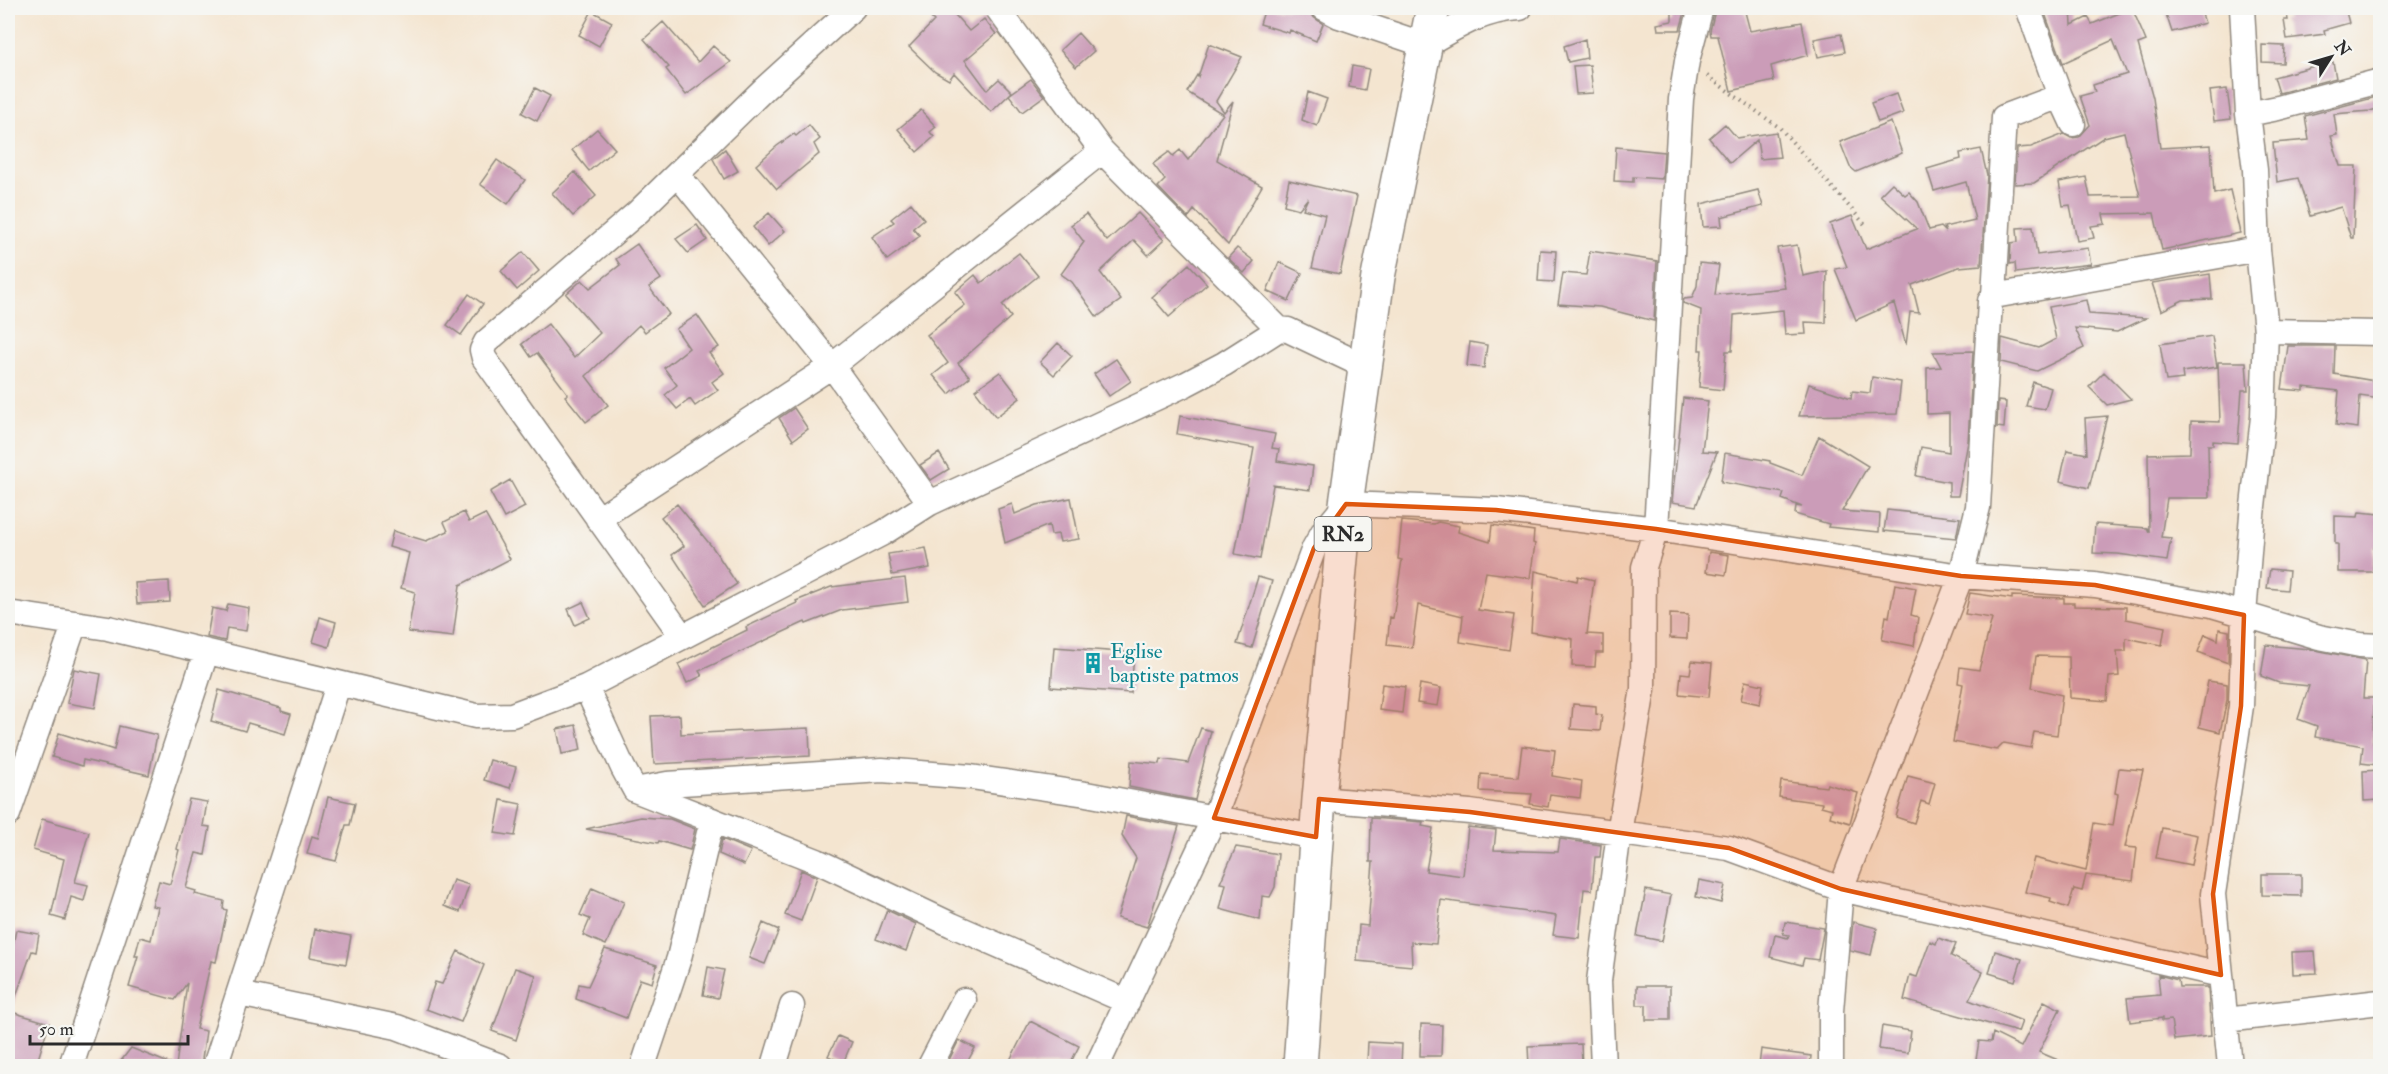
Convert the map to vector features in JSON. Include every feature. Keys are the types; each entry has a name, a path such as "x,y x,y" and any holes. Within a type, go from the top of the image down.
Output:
{"highway":[{"name":"RN2","path":"1300,1066 1319,800 1346,504 1378,277 1433,8"}],"street":[{"path":"682,636 484,358 482,350 486,342 638,212 764,89 853,8"},
{"path":"997,8 1102,150 1279,330"},
{"path":"1324,8 1339,16 1425,45 1472,18 1490,11 1520,8"},
{"path":"1603,1066 1599,981 1619,833 1643,689 1644,567 1656,529 1681,99 1687,61 1701,8"},
{"path":"2028,8 2060,96 2073,124"},
{"path":"2230,1066 2213,894 2241,706 2244,615 2252,515 2264,417 2266,331 2258,249 2255,170 2248,114 2242,8"},
{"path":"2248,114 2380,81"},
{"path":"1831,1066 1831,1011 1841,889 1961,576 1978,507 1989,306 1994,296 2004,117 2060,96"},
{"path":"598,519 832,366 1102,150"},
{"path":"677,174 832,366 930,503"},
{"path":"1994,296 2258,249"},
{"path":"8,613 108,628 476,716 512,715 586,687 883,533 930,503 1186,384 1279,330 1288,330 1366,367"},
{"path":"2266,331 2380,333"},
{"path":"1097,1066 1214,818 1314,548 1323,532 1346,504 1496,510 1656,529 1961,576 2095,585 2176,597 2212,605 2319,637 2360,645 2380,646"},
{"path":"8,814 75,623"},
{"path":"71,1066 206,653"},
{"path":"215,1066 339,685"},
{"path":"586,687 635,790 817,861 952,925 1128,1002"},
{"path":"635,790 667,784 882,770 1017,783 1316,837"},
{"path":"1319,800 1470,812 1729,848 1841,889 2221,975"},
{"path":"643,1066 679,958 712,820"},
{"path":"238,994 397,1027 500,1066"},
{"path":"930,1066 964,1000"},
{"path":"2226,1020 2380,1002"},
{"path":"774,1066 792,1006"}],"path":[{"path":"1687,61 1780,128 1867,227"}],"highlighted area":[{"path":"1346,504 1496,510 1656,529 1961,576 2095,585 2244,615 2241,706 2213,894 2221,975 1841,889 1729,848 1470,812 1319,799 1316,837 1214,818 1314,548"}],"building":[{"path":"945,8 949,8 969,31 984,19 996,34 965,60 987,90 999,79 1012,92 991,112 954,73 949,80 935,72 909,47 934,21 931,18"},
{"path":"1265,8 1310,9 1312,16 1323,24 1316,41 1290,30 1289,33 1260,24"},
{"path":"1672,8 1686,9 1680,30 1658,30 1657,24 1672,21"},
{"path":"1744,8 1750,31 1802,22 1808,55 1771,66 1774,81 1731,91 1718,36 1711,36 1710,31 1715,11"},
{"path":"2043,8 2071,8 2072,25 2088,17 2092,24 2132,8 2146,41 2138,44 2153,98 2160,148 2211,145 2214,194 2230,190 2240,233 2162,250 2154,213 2103,214 2105,224 2091,226 2094,238 2077,241 2070,205 2063,206 2059,182 2086,177 2090,197 2140,196 2124,132 2104,137 2034,183 2015,184 2017,148 2031,147 2064,134 2071,138 2079,137 2090,125 2080,96 2095,92 2093,85 2127,74 2113,40 2063,63"},
{"path":"2164,8 2200,8 2205,23 2172,32"},
{"path":"2286,8 2345,8 2349,23 2324,30 2325,34 2287,39 2284,20 2288,20"},
{"path":"592,11 612,22 599,46 579,35"},
{"path":"663,22 698,62 713,46 731,62 686,95 666,69 669,67 644,39"},
{"path":"1078,33 1094,51 1076,67 1060,50"},
{"path":"1841,34 1845,52 1818,57 1814,39"},
{"path":"1585,39 1587,58 1568,62 1564,46"},
{"path":"1209,44 1242,57 1216,101 1224,112 1233,101 1217,160 1262,186 1228,245 1194,210 1188,218 1158,187 1165,180 1153,164 1169,152 1173,156 1180,150 1188,160 1223,114 1187,92 1197,75 1198,77"},
{"path":"2262,45 2284,46 2283,63 2262,62"},
{"path":"2333,62 2336,78 2279,93 2274,77"},
{"path":"1590,65 1593,93 1576,94 1573,66"},
{"path":"1352,66 1369,69 1365,90 1349,87"},
{"path":"1031,79 1044,96 1022,112 1009,95"},
{"path":"535,88 550,96 537,121 522,113"},
{"path":"2227,89 2231,119 2214,121 2210,91"},
{"path":"1308,92 1327,99 1317,126 1302,120"},
{"path":"1896,94 1903,113 1878,122 1871,103"},
{"path":"2380,96 2380,108 2334,114 2337,135 2331,136 2340,166 2356,166 2353,238 2351,238 2341,207 2310,216 2298,178 2277,182 2273,143 2309,140 2305,116"},
{"path":"921,110 936,127 930,132 934,137 917,152 898,129"},
{"path":"1891,122 1902,153 1856,172 1850,167 1840,142"},
{"path":"1725,124 1737,138 1776,132 1780,157 1760,159 1757,140 1730,163 1709,138"},
{"path":"809,125 820,139 814,144 819,154 777,189 756,165 777,146 794,134 796,136"},
{"path":"597,129 615,149 589,171 572,150"},
{"path":"1616,147 1664,152 1662,179 1633,177 1633,182 1614,181"},
{"path":"725,149 738,171 724,179 713,159"},
{"path":"1981,149 1987,175 1981,265 1959,267 1912,285 1919,313 1910,312 1906,345 1894,303 1856,320 1835,269 1847,267 1830,224 1852,216 1866,249 1917,229 1880,195 1892,183 1905,195 1909,192 1918,202 1929,230 1941,227 1946,232 1944,227 1975,220 1966,182 1934,191 1927,169 1961,159 1960,153"},
{"path":"497,160 525,180 508,204 480,184"},
{"path":"575,172 596,196 573,216 552,193"},
{"path":"1289,180 1357,196 1340,274 1312,268 1325,215 1303,209 1308,198 1299,209 1284,205"},
{"path":"1758,190 1763,206 1721,217 1722,226 1703,227 1701,204"},
{"path":"911,203 924,219 913,228 920,236 887,260 872,237 894,222 891,219"},
{"path":"769,213 785,231 768,246 753,227"},
{"path":"1138,213 1164,240 1148,255 1134,240 1100,272 1121,300 1097,317 1072,282 1061,274 1084,242 1071,225 1086,214 1107,241"},
{"path":"697,225 707,240 688,253 676,239"},
{"path":"2033,227 2037,255 2088,248 2091,264 2016,273 2015,263 2010,264 2011,243 2018,242 2017,228"},
{"path":"637,244 661,279 649,287 669,314 645,332 639,325 586,376 608,405 586,422 565,396 568,394 537,353 531,357 522,344 548,324 574,358 600,333 566,294 582,280 590,288 620,265 616,259"},
{"path":"1797,245 1803,276 1827,271 1826,323 1805,322 1806,334 1785,335 1783,310 1734,315 1732,351 1726,351 1723,390 1699,387 1702,350 1699,350 1701,310 1683,303 1684,299 1692,298 1697,286 1699,263 1719,265 1715,295 1785,288 1777,248"},
{"path":"1237,248 1254,261 1244,273 1228,258"},
{"path":"1540,250 1556,251 1554,282 1538,281"},
{"path":"1590,251 1657,261 1654,321 1600,307 1558,304 1563,273 1586,275"},
{"path":"523,252 539,271 517,290 501,271"},
{"path":"1019,253 1038,276 1002,305 1011,317 958,363 970,377 949,394 933,375 948,363 927,335 965,305 955,292 975,275 981,283"},
{"path":"1279,262 1302,273 1289,301 1267,291"},
{"path":"1189,264 1207,284 1169,317 1152,297"},
{"path":"2210,274 2212,299 2183,300 2161,311 2152,283"},
{"path":"469,294 483,304 461,335 447,325"},
{"path":"2086,300 2089,314 2146,318 2117,332 2075,328 2084,348 2037,371 2001,362 2002,338 2039,348 2056,339 2049,307"},
{"path":"697,315 719,347 709,353 724,373 712,382 718,390 695,406 690,399 677,409 665,395 677,385 664,368 689,348 676,329"},
{"path":"2212,336 2217,367 2182,372 2183,379 2166,381 2160,344"},
{"path":"1470,342 1487,345 1484,368 1467,366"},
{"path":"1058,343 1072,356 1054,375 1040,362"},
{"path":"2288,346 2335,346 2334,374 2380,382 2380,399 2360,396 2358,428 2336,425 2339,391 2304,387 2304,391 2282,389"},
{"path":"1973,351 1968,442 1958,496 1949,496 1949,482 1916,476 1921,447 1949,452 1949,413 1927,414 1927,368 1941,367 1933,352"},
{"path":"1116,359 1131,381 1109,396 1094,374"},
{"path":"2218,362 2246,362 2248,390 2242,390 2238,443 2213,441 2213,445 2208,445 2209,498 2167,498 2161,537 2171,538 2167,561 2093,553 2095,524 2147,528 2149,532 2148,454 2190,453 2191,421 2220,422"},
{"path":"1000,372 1020,398 996,417 975,390"},
{"path":"2104,372 2131,399 2107,405 2089,387"},
{"path":"1872,377 1901,382 1897,414 1799,416 1809,384 1851,398 1852,391 1870,393"},
{"path":"2033,382 2051,388 2045,409 2026,406"},
{"path":"1683,398 1708,401 1702,451 1717,452 1696,506 1672,502"},
{"path":"1998,401 2006,402 2004,428 1997,427"},
{"path":"794,408 808,429 793,440 779,418"},
{"path":"1180,416 1275,434 1272,448 1279,449 1277,461 1313,466 1310,490 1273,485 1260,559 1235,554 1254,448 1177,434"},
{"path":"2107,416 2089,488 2060,481 2067,450 2087,454 2085,418"},
{"path":"1819,436 1868,466 1842,511 1880,514 1879,532 1828,527 1829,524 1795,514 1796,506 1802,507 1782,499 1784,493 1721,482 1725,453 1770,461 1770,463 1802,475"},
{"path":"939,453 949,469 931,480 920,465"},
{"path":"510,480 525,507 504,518 490,492"},
{"path":"1071,498 1079,539 1060,542 1058,534 1051,535 1049,525 1005,543 998,509 1012,504 1015,514 1037,505"},
{"path":"677,504 713,548 737,584 705,605 672,555 684,546 661,517"},
{"path":"1887,510 1960,518 1956,538 1884,531"},
{"path":"464,512 469,522 485,514 510,559 460,585 453,637 408,632 415,592 401,588 409,553 389,547 393,531 426,541 448,531 444,522"},
{"path":"2359,512 2380,514 2380,547 2374,547 2373,572 2338,572 2335,516 2358,517"},
{"path":"1402,521 1434,524 1438,522 1459,526 1458,532 1490,542 1492,525 1534,531 1533,543 1535,544 1530,578 1486,572 1478,610 1514,615 1509,650 1460,642 1463,616 1418,605 1412,648 1387,645 1390,617 1393,618 1402,560 1398,559"},
{"path":"926,548 930,568 892,575 888,554"},
{"path":"1709,552 1729,555 1726,575 1706,572"},
{"path":"2270,569 2289,571 2287,590 2267,588"},
{"path":"1535,571 1577,581 1578,576 1594,580 1587,634 1603,635 1603,653 1596,653 1595,667 1572,666 1573,639 1531,632"},
{"path":"1258,577 1272,581 1252,648 1237,644"},
{"path":"905,578 908,602 842,610 806,624 805,622 699,671 702,676 687,683 678,664 747,630 746,627 797,603 796,601 831,587"},
{"path":"169,581 170,602 137,604 135,583"},
{"path":"1895,584 1916,588 1911,615 1918,617 1914,646 1882,640"},
{"path":"1970,593 2012,599 2012,596 2064,598 2064,603 2074,603 2074,606 2126,607 2126,619 2165,627 2162,645 2126,638 2126,651 2117,651 2119,676 2109,677 2107,701 2070,698 2069,657 2036,656 2032,688 2062,695 2057,735 2034,732 2031,748 2004,743 1997,750 1953,742 1963,684 1958,683 1960,667 1979,670 1992,618 1965,614"},
{"path":"583,602 590,618 575,625 568,609"},
{"path":"228,604 249,608 246,631 227,628 225,641 207,637 212,608 226,611"},
{"path":"1670,614 1688,615 1687,639 1670,638"},
{"path":"320,617 336,622 329,647 313,642"},
{"path":"2219,629 2229,631 2228,663 2198,652 2205,634 2218,640"},
{"path":"2266,645 2310,649 2366,660 2363,698 2374,698 2373,743 2380,744 2377,765 2361,763 2363,746 2315,737 2317,726 2298,719 2309,686 2279,683 2261,676"},
{"name":"Eglise baptiste patmos","path":"1054,647 1134,653 1131,693 1051,687"},
{"path":"1692,661 1712,663 1709,697 1679,694 1681,673 1690,674"},
{"path":"74,669 101,674 95,708 67,703"},
{"path":"1745,681 1763,685 1760,704 1741,700"},
{"path":"2208,681 2227,684 2227,700 2220,732 2199,727"},
{"path":"1382,684 1405,687 1402,713 1379,710"},
{"path":"1420,684 1441,688 1438,706 1417,703"},
{"path":"219,690 281,708 281,711 291,714 285,734 248,723 245,731 211,721"},
{"path":"1573,704 1596,706 1596,714 1602,715 1600,731 1571,729"},
{"path":"680,715 681,734 809,728 810,756 654,764 651,716"},
{"path":"576,725 581,750 562,754 557,729"},
{"path":"119,726 157,735 149,775 83,760 82,766 52,757 59,733 114,750"},
{"path":"1201,728 1211,731 1195,800 1129,787 1131,761 1160,764 1161,759 1188,763"},
{"path":"1522,746 1555,750 1552,776 1582,781 1580,798 1550,794 1548,807 1530,804 1532,794 1480,791 1481,774 1518,777"},
{"path":"490,760 516,767 510,788 484,780"},
{"path":"2119,768 2143,770 2125,847 2137,848 2133,881 2086,875 2082,891 2074,889 2068,908 2050,902 2051,898 2025,892 2034,858 2086,871 2094,823 2113,826"},
{"path":"2380,770 2380,800 2364,801 2363,771"},
{"path":"1908,776 1935,783 1929,804 1921,801 1914,823 1896,817"},
{"path":"1781,781 1826,787 1827,784 1858,793 1850,823 1830,817 1832,809 1821,806 1822,803 1779,797"},
{"path":"328,797 355,803 350,825 346,825 336,861 307,854 312,836 318,838"},
{"path":"189,799 207,802 203,826 210,827 205,855 196,853 186,888 196,891 195,894 224,901 223,909 227,910 216,962 211,961 196,1029 206,1031 201,1066 176,1066 187,983 175,1000 129,987 138,956 135,956 140,937 151,940 158,907 152,906 159,881 170,884"},
{"path":"501,800 521,804 515,836 495,833"},
{"path":"1126,816 1179,826 1147,927 1117,918 1136,858 1122,836"},
{"path":"641,817 670,819 695,829 690,850 659,841 658,843 586,829"},
{"path":"1371,818 1423,822 1422,826 1433,828 1426,871 1463,876 1468,827 1496,830 1494,850 1558,852 1560,839 1601,845 1600,857 1595,857 1592,890 1584,889 1579,938 1553,935 1556,916 1441,900 1436,944 1411,942 1412,966 1357,961 1359,925 1368,926 1373,862 1370,862"},
{"path":"42,819 89,832 75,882 88,885 84,901 71,897 65,920 51,916 64,859 33,850"},
{"path":"2162,828 2197,835 2191,865 2156,858"},
{"path":"722,839 751,851 744,865 719,854"},
{"path":"1236,847 1278,854 1275,887 1270,897 1262,896 1260,920 1220,909 1226,884 1220,883"},
{"path":"801,870 817,877 801,921 785,915"},
{"path":"2262,874 2301,874 2301,896 2262,895"},
{"path":"453,880 469,885 460,912 444,906"},
{"path":"1699,880 1725,885 1721,903 1696,897"},
{"path":"592,888 624,902 606,945 583,935 590,919 580,915"},
{"path":"1646,890 1671,895 1662,941 1637,936"},
{"path":"887,910 916,924 906,951 876,939"},
{"path":"1785,922 1824,928 1818,960 1804,958 1802,965 1770,957 1775,935 1788,938 1789,935 1783,934"},
{"path":"1853,922 1877,928 1871,955 1850,950"},
{"path":"763,923 779,930 765,964 749,958"},
{"path":"315,929 351,936 346,964 310,957"},
{"path":"16,930 39,934 36,952 32,951 10,1013 8,1012 8,958 10,959"},
{"path":"1938,938 1956,944 1951,956 1983,972 1969,1000 2022,1021 2018,1032 1904,1000 1910,975 1917,977 1930,941 1936,944"},
{"path":"605,949 657,965 652,983 640,979 626,1018 576,999 579,984 588,986"},
{"path":"458,951 484,965 461,1022 426,1009 435,982 442,984"},
{"path":"1995,951 2022,959 2015,981 1989,973"},
{"path":"2315,951 2317,973 2293,974 2292,952"},
{"path":"708,967 724,970 718,998 703,995"},
{"path":"515,968 536,975 516,1040 492,1031"},
{"path":"2158,975 2178,980 2179,987 2208,987 2211,1036 2174,1040 2171,1020 2162,1021 2162,1018 2130,1022 2127,998 2160,995"},
{"path":"1637,986 1670,986 1670,1020 1646,1020 1646,1005 1637,1005"},
{"path":"2044,1001 2060,1009 2039,1052 2072,1066 1975,1066 1979,1041 1991,1042 1993,1033 2021,1047"},
{"path":"15,1013 49,1023 36,1066 23,1066 8,1062 8,1037"},
{"path":"1030,1021 1079,1046 1069,1066 1007,1066"},
{"path":"1421,1024 1442,1025 1441,1056 1420,1056"},
{"path":"1882,1026 1911,1031 1908,1053 1879,1049"},
{"path":"838,1036 852,1042 843,1063 828,1056"},
{"path":"959,1040 975,1048 965,1066 946,1066"},
{"path":"1368,1042 1402,1044 1401,1065 1367,1062"},
{"path":"1581,1044 1582,1066 1529,1066 1528,1046"},
{"path":"131,1048 176,1066 117,1066"},
{"path":"1761,1049 1811,1056 1810,1066 1759,1066"}],"place":[{"name":"Eglise baptiste patmos","path":"1093,663"}]}
